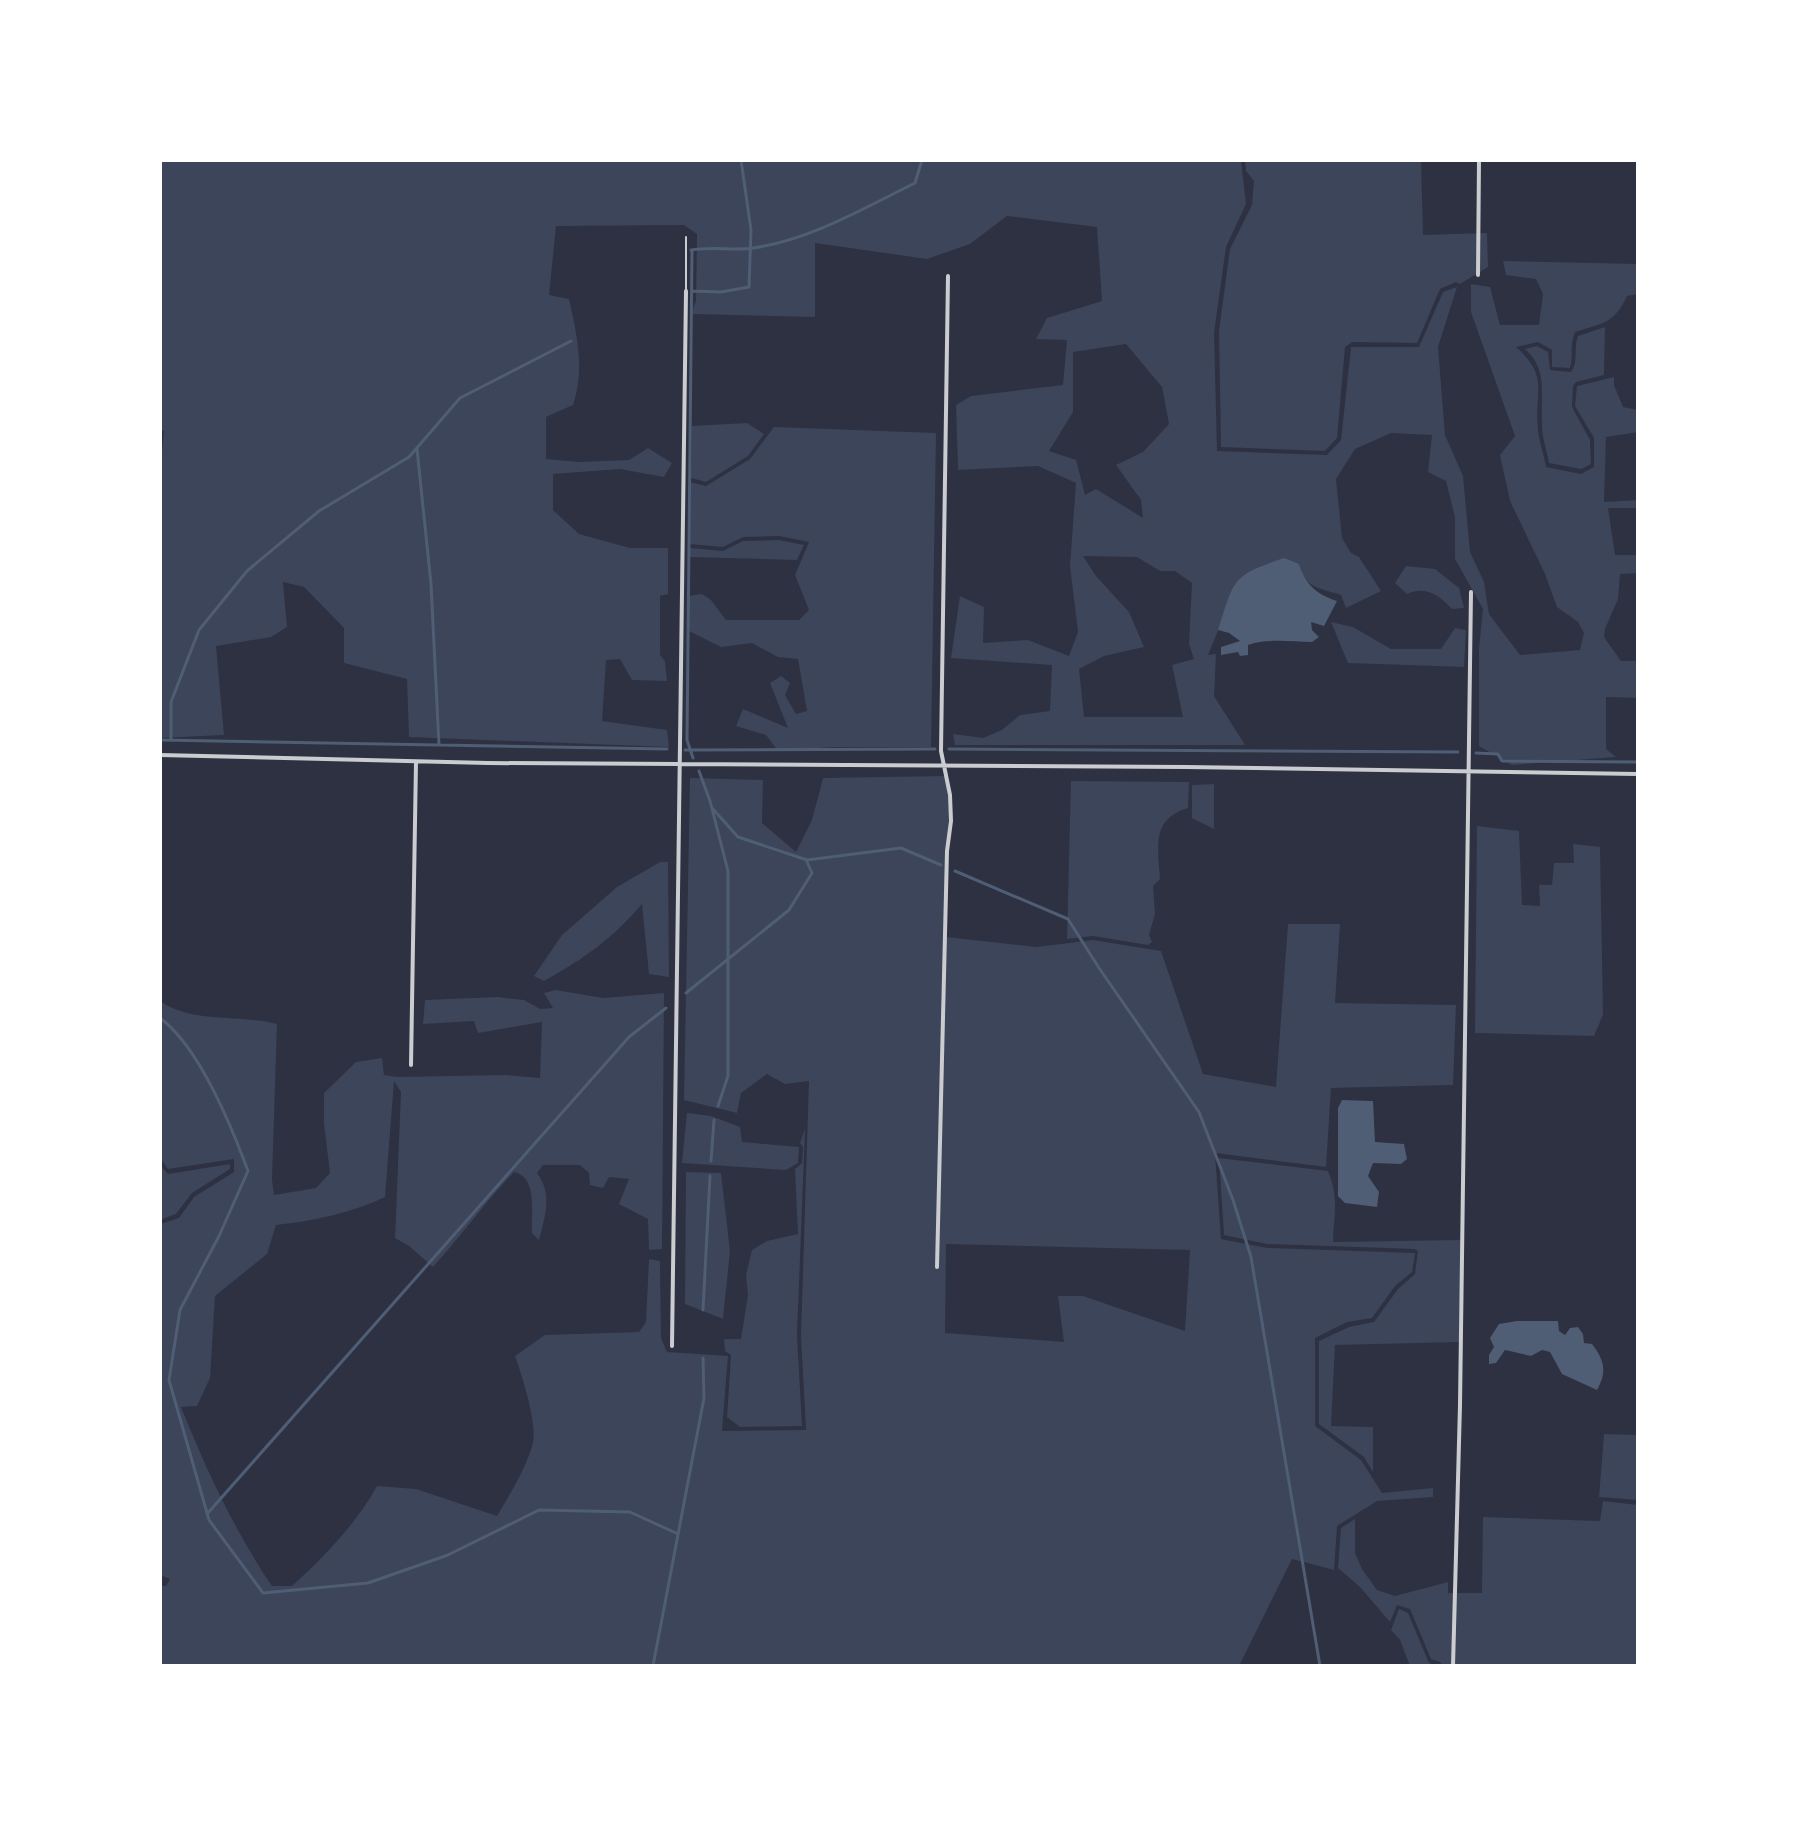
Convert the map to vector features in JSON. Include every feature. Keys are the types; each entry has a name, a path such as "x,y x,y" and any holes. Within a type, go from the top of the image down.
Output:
{"street":[{"path":"1478,275 1479,160"},
{"path":"937,1267 947,851 951,821 950,795 942,765 948,276"},
{"path":"672,1346 686,291"},
{"path":"1453,1666 1471,592"},
{"path":"160,755 416,762 1638,774"},
{"path":"411,1065 416,762"}],"lane":[{"path":"686,237 686,291"}],"shaded area":[{"path":"160,160 1241,160 1246,204 1226,247 1214,333 1217,451 1327,455 1341,440 1351,347 1419,347 1443,292 1457,287 1438,347 1445,435 1463,476 1470,552 1484,582 1489,614 1520,655 1580,650 1584,633 1578,622 1557,607 1545,574 1510,501 1500,455 1515,436 1471,312 1471,284 1490,287 1500,325 1539,325 1543,294 1536,279 1506,275 1503,261 1638,264 1638,294 1627,296 1607,321 1575,332 1570,368 1552,367 1552,350 1538,342 1516,347 1527,358 1537,376 1538,429 1546,467 1581,474 1594,467 1594,438 1575,406 1577,386 1614,377 1623,407 1638,410 1638,432 1606,437 1604,502 1638,500 1638,508 1608,508 1615,555 1638,555 1638,573 1620,574 1618,599 1604,637 1621,661 1638,661 1638,698 1606,697 1606,749 1616,757 1512,765 1479,746 1479,648 1483,609 1455,559 1455,517 1446,481 1428,472 1432,435 1391,433 1355,449 1336,479 1342,538 1351,553 1359,557 1381,591 1346,608 1341,595 1310,583 1299,564 1224,616 1208,655 1216,654 1214,696 1245,745 955,745 953,734 983,738 1002,730 1020,715 1050,711 1052,665 951,658 960,596 984,607 983,643 1028,640 1069,656 1078,632 1070,566 1076,483 1038,466 958,470 956,405 971,396 1063,385 1067,340 1036,339 1047,318 1102,301 1097,227 1007,216 970,244 927,259 815,243 815,317 691,314 696,301 697,234 684,225 556,226 549,295 569,299 577,339 579,379 573,405 546,417 546,459 579,462 629,460 648,448 672,463 664,477 620,469 553,474 553,510 579,534 630,548 668,548 668,594 660,596 660,655 665,661 667,681 632,680 620,659 606,660 602,721 667,730 669,747 409,737 407,679 344,663 344,628 304,587 283,582 287,627 271,637 216,646 224,735 160,738 160,472 164,431 160,429","holes":["1126,344 1162,387 1169,424 1143,452 1116,465 1141,500 1143,518 1096,489 1085,495 1076,460 1049,451 1073,412 1073,352","1083,556 1137,557 1160,571 1175,571 1192,583 1189,644 1194,659 1172,665 1183,717 1084,717 1079,669 1104,656 1144,647 1129,612 1096,576"]},
{"path":"1421,160 1423,235 1487,233 1488,267 1460,284 1456,282 1440,289 1417,343 1352,342 1345,347 1337,438 1325,451 1221,447 1219,331 1230,249 1252,205 1254,181 1246,171 1245,161"},
{"path":"1605,327 1604,375 1576,382 1573,386 1572,407 1590,440 1591,464 1581,469 1549,463 1542,431 1542,384 1538,366 1525,349 1537,346 1548,352 1550,370 1571,372 1578,336"},
{"path":"747,423 764,434 748,456 706,482 691,478 692,426"},
{"path":"774,427 936,433 931,747 833,747 778,751 766,735 736,726 743,709 788,728 770,683 781,676 790,683 785,695 796,714 807,711 798,659 778,657 752,643 721,647 687,630 688,596 702,594 711,600 726,620 799,620 809,610 795,575 809,542 779,536 743,537 723,547 689,544 690,482 706,486 750,459"},
{"path":"779,540 804,545 797,560 690,557 690,548 723,551 743,541"},
{"path":"1284,558 1299,564 1305,578 1318,592 1337,601 1324,626 1311,622 1312,630 1319,637 1312,642 1255,643 1248,645 1248,655 1240,656 1238,652 1221,655 1221,647 1240,641 1218,630 1232,589 1244,575"},
{"path":"1406,566 1435,569 1459,588 1464,608 1452,609 1426,591 1407,594 1395,583"},
{"path":"1331,622 1353,627 1391,649 1441,649 1455,628 1466,630 1464,667 1348,663"},
{"path":"945,776 949,805 946,937 1037,947 1093,940 1161,951 1203,1074 1276,1087 1288,924 1340,924 1335,1003 1456,1005 1453,1085 1331,1088 1326,1167 1215,1153 1221,1239 1267,1248 1415,1253 1412,1272 1395,1286 1372,1318 1347,1322 1315,1338 1315,1426 1361,1460 1382,1493 1433,1488 1433,1497 1377,1501 1337,1526 1334,1570 1292,1559 1239,1666 160,1666 160,1586 166,1586 170,1579 160,1575 160,1224 179,1218 194,1197 234,1172 234,1159 168,1169 160,1158 160,1001 202,1016 277,1024 274,1195 316,1188 330,1173 324,1093 356,1062 382,1058 384,1075 397,1077 506,1075 540,1078 542,1022 478,1033 474,1021 423,1024 425,1000 498,997 524,1000 540,1009 553,1008 544,993 556,990 603,998 664,993 662,1249 649,1250 648,1219 619,1204 629,1179 609,1177 603,1188 590,1185 589,1173 580,1165 543,1165 537,1173 546,1197 539,1240 532,1233 530,1188 522,1175 514,1172 433,1267 395,1238 401,1092 394,1081 385,1197 332,1216 276,1225 267,1254 215,1296 210,1378 197,1406 181,1407 222,1499 272,1586 292,1586 304,1575 349,1527 377,1486 416,1489 497,1516 513,1490 533,1442 531,1411 515,1356 545,1335 639,1332 646,1322 649,1259 660,1261 661,1338 667,1352 728,1356 722,1431 806,1430 801,1336 809,1081 785,1084 767,1074 741,1093 737,1113 684,1100 690,778 763,780 762,823 796,852 812,820 823,778","holes":["946,1244 1190,1250 1185,1331 1083,1296 1058,1296 1064,1342 945,1333"]},
{"path":"1071,781 1189,782 1188,808 1168,819 1159,836 1160,879 1153,886 1155,914 1149,935 1152,942 1148,945 1093,936 1067,939"},
{"path":"1214,784 1214,829 1192,818 1192,785"},
{"path":"1477,826 1519,831 1522,905 1540,906 1539,885 1552,885 1554,863 1574,863 1573,844 1600,847 1603,1015 1594,1036 1475,1033"},
{"path":"660,862 668,862 669,977 649,974 642,904 585,956 544,981 534,976 562,935 617,887"},
{"path":"1342,1100 1373,1101 1375,1142 1404,1144 1407,1159 1401,1164 1373,1163 1368,1176 1379,1192 1377,1207 1345,1203 1338,1196 1338,1108"},
{"path":"687,1113 711,1116 740,1127 742,1142 799,1147 798,1163 786,1170 682,1163"},
{"path":"805,1129 797,1335 802,1426 740,1427 727,1417 731,1355 725,1351 724,1339 741,1339 748,1295 746,1275 752,1250 767,1241 798,1234 795,1169 802,1163 803,1147 800,1143"},
{"path":"1219,1158 1328,1171 1335,1197 1333,1242 1461,1240 1459,1342 1335,1345 1331,1426 1373,1427 1373,1472 1364,1457 1319,1424 1319,1341 1349,1327 1374,1322 1398,1289 1415,1274 1418,1251 1267,1244 1224,1235"},
{"path":"230,1164 230,1169 192,1193 176,1214 160,1220 160,1165 168,1174"},
{"path":"686,1172 721,1173 730,1251 723,1319 685,1304"},
{"path":"1558,1321 1559,1331 1565,1335 1570,1328 1578,1327 1584,1343 1592,1344 1602,1361 1602,1378 1597,1390 1562,1374 1550,1352 1542,1350 1531,1356 1505,1350 1496,1363 1489,1364 1489,1355 1494,1347 1490,1338 1499,1324"},
{"path":"1604,1434 1638,1435 1638,1500 1599,1497"},
{"path":"1603,1501 1638,1505 1638,1666 1443,1666 1431,1659 1410,1609 1397,1605 1390,1622 1360,1587 1338,1568 1341,1528 1355,1519 1355,1553 1377,1590 1395,1596 1448,1582 1448,1593 1482,1593 1483,1517 1600,1521"},
{"path":"1399,1609 1408,1613 1429,1663 1438,1666 1410,1666 1400,1640 1391,1630"}],"waterway":[{"path":"692,291 721,292 749,287 751,230 741,160"},
{"path":"691,250 753,248 816,231 915,183 922,160"},
{"path":"692,250 687,740 693,758"},
{"path":"171,740 171,702 199,630 247,571 319,511 409,457 460,398 571,341"},
{"path":"417,449 431,584 439,745"},
{"path":"160,740 667,749"},
{"path":"685,750 935,749"},
{"path":"949,749 1458,752"},
{"path":"1476,753 1498,754 1502,761 1638,762"},
{"path":"699,771 728,871 728,1076 718,1106"},
{"path":"713,809 738,837 807,860 901,848 941,865"},
{"path":"686,993 789,910 812,873 807,862"},
{"path":"955,871 1068,919 1199,1112 1251,1257 1320,1666"},
{"path":"207,1514 629,1037 666,1008"},
{"path":"160,1018 188,1048 200,1067 223,1110 248,1171 219,1236 180,1310 169,1380 209,1520 263,1593 368,1583 448,1555 539,1510 630,1512 678,1534"},
{"path":"711,1161 714,1120"},
{"path":"703,1310 710,1176"},
{"path":"653,1666 704,1398 703,1358"}]}
